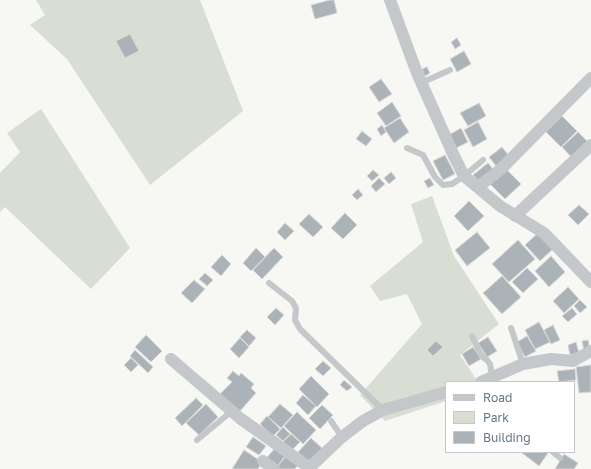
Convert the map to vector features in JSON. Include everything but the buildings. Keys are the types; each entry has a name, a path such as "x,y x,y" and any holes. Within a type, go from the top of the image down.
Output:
{"street":[{"path":"390,0 421,83 464,176 515,216 544,233 591,282"},
{"path":"478,187 501,169 591,78"},
{"path":"515,216 591,145"},
{"path":"484,381 523,364 551,359 573,361 591,351"},
{"path":"171,359 232,411 310,469 342,437 363,421 383,410 445,392"},
{"path":"263,462 274,469"}],"lane":[{"path":"421,83 450,70"},
{"path":"407,148 423,155 435,177 442,185 452,184 483,160"},
{"path":"269,283 292,301 296,308 295,320 300,329 383,410"},
{"path":"511,328 523,364"},
{"path":"472,336 480,353 488,360 490,364 484,381"},
{"path":"197,440 232,411"},
{"path":"331,421 342,437"},
{"path":"554,453 560,458"}],"green space":[{"path":"36,0 200,0 243,111 150,185 67,59 30,25 45,15"},
{"path":"41,109 130,248 91,289 5,207 0,212 0,173 20,152 7,133"},
{"path":"432,196 454,256 499,324 460,355 477,381 445,381 445,401 385,421 360,395 422,324 407,294 380,301 370,286 423,242 411,204"}]}
